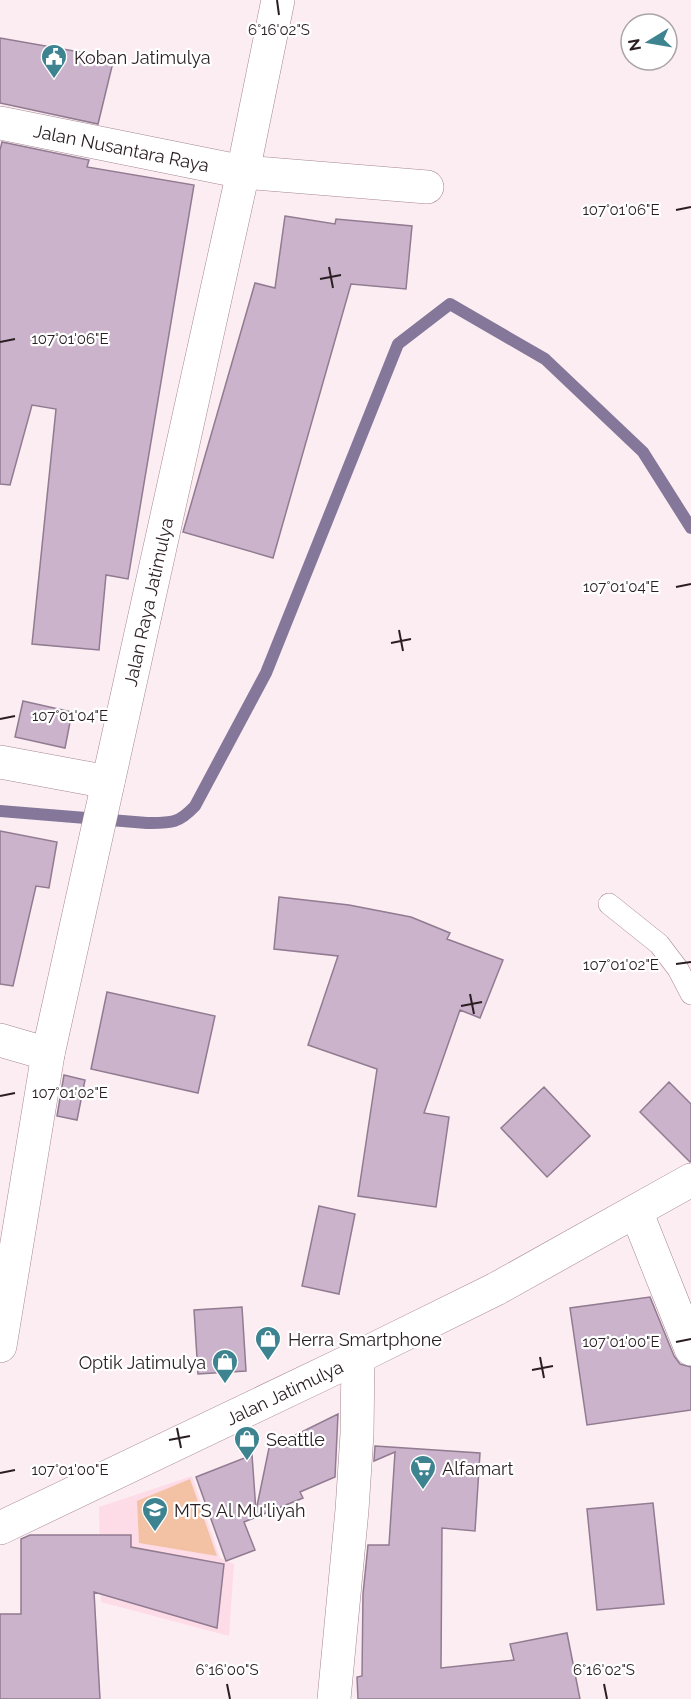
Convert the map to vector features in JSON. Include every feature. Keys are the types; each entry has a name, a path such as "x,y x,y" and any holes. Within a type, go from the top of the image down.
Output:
{"main road":[{"name":"Jalan Raya Jatimulya","path":"0,1346 48,1054 243,172 278,0"},
{"name":"Jalan Nusantara Raya","path":"0,123 243,172 427,187"},
{"path":"0,762 107,790"},
{"path":"0,1040 48,1054"},
{"name":"Jalan Jatimulya","path":"0,1528 496,1289 691,1180"},
{"path":"636,1211 691,1349"},
{"path":"334,1699 352,1510 357,1434 358,1357"}],"lane":[{"path":"609,904 659,944 678,969 691,994"}],"shaded area":[{"name":"MTS Al Mu'liyah","path":"192,1476 220,1558 234,1564 229,1636 101,1602 99,1507"},
{"path":"190,1479 217,1556 139,1543 137,1501"}],"building":[{"name":"Koban Jatimulya","path":"0,38 114,58 98,124 0,103"},
{"path":"2,142 89,160 87,167 194,185 128,579 106,575 99,650 32,644 56,409 32,405 10,485 0,484 0,150"},
{"path":"285,216 335,224 336,219 412,226 406,289 351,284 273,558 183,532 255,283 275,288"},
{"path":"23,701 72,712 65,748 15,737"},
{"path":"0,831 57,842 49,888 36,886 13,986 0,984"},
{"path":"279,897 349,905 411,917 450,933 447,939 503,960 480,1018 460,1010 424,1113 449,1117 436,1207 358,1196 377,1069 308,1045 338,956 274,949"},
{"path":"107,992 215,1016 198,1093 91,1069"},
{"path":"64,1075 85,1080 77,1120 57,1116"},
{"path":"669,1082 691,1104 690,1162 640,1112"},
{"path":"544,1087 590,1136 547,1177 501,1128"},
{"path":"319,1206 355,1214 339,1294 302,1286"},
{"path":"650,1297 674,1356 680,1364 691,1367 691,1410 587,1425 570,1308"},
{"path":"242,1307 246,1371 198,1374 194,1310"},
{"path":"338,1414 335,1477 300,1492 303,1498 244,1522 255,1550 226,1561 196,1477 252,1455 256,1511 269,1448"},
{"path":"375,1446 480,1453 475,1531 442,1528 441,1668 514,1660 510,1644 567,1633 580,1699 358,1699 357,1677 362,1676 363,1594 368,1545 389,1545 395,1452 374,1461"},
{"path":"653,1503 664,1604 597,1610 587,1509"},
{"path":"30,1535 131,1535 131,1547 224,1564 217,1628 94,1592 100,1699 0,1699 0,1614 21,1614 21,1539"}],"waterway":[{"path":"0,811 162,823 179,819 195,806 266,673 398,344 450,304 545,359 643,452 691,528"}],"place":[{"name":"Koban Jatimulya","path":"54,80"},
{"name":"Herra Smartphone","path":"268,1362"},
{"name":"Optik Jatimulya","path":"225,1385"},
{"name":"Seattle","path":"247,1462"},
{"name":"Alfamart","path":"423,1491"},
{"name":"MTS Al Mu'liyah","path":"155,1533"}]}
